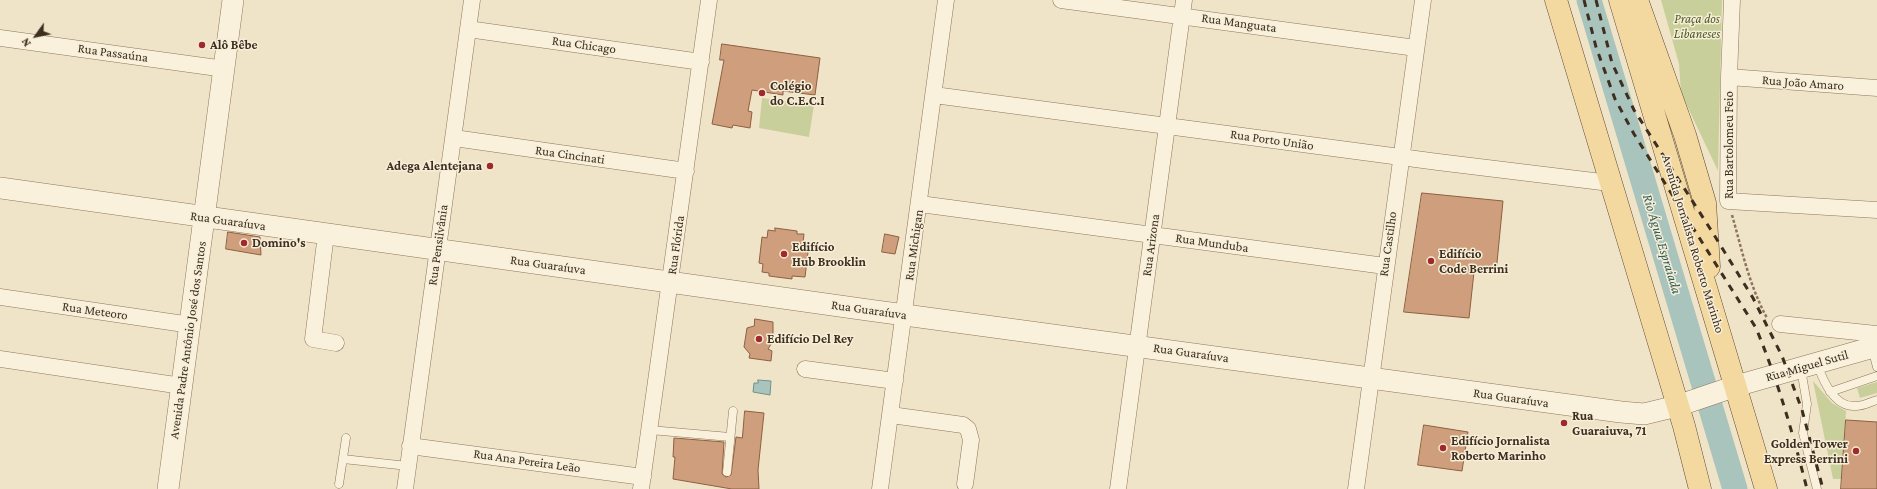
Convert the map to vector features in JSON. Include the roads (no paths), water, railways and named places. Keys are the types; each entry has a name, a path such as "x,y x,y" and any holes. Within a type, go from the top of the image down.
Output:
{"main road":[{"path":"1556,0 1610,183 1686,403 1692,452 1700,489"},
{"name":"Avenida Jornalista Roberto Marinho","path":"1620,0 1712,306 1728,389 1766,489"},
{"path":"1637,0 1686,135 1705,202 1712,306"},
{"path":"1692,452 1706,489"}],"street":[{"name":"Avenida Padre Antônio José dos Santos","path":"168,489 233,0"},
{"name":"Rua Pensilvânia","path":"405,489 472,0"},
{"name":"Rua Flórida","path":"642,483 709,0"},
{"name":"Rua Michigan","path":"880,489 920,204 946,0"},
{"name":"Rua Manguata","path":"1061,0 1183,8 1416,48"},
{"name":"Rua Castilho","path":"1356,489 1385,266 1423,0"},
{"name":"Rua Bartolomeu Feio","path":"1732,0 1729,77 1728,201 1877,210"},
{"name":"Rua Arizona","path":"1118,489 1183,8"},
{"name":"Rua Chicago","path":"468,29 701,62"},
{"name":"Rua Passaúna","path":"0,38 225,69"},
{"name":"Rua João Amaro","path":"1729,77 1877,88"},
{"name":"Rua Porto União","path":"934,95 1610,183"},
{"name":"Rua Cincinati","path":"454,138 686,171"},
{"name":"Rua Guaraíuva","path":"0,188 205,218 905,315 1621,412 1644,414 1686,403 1728,389"},
{"name":"Rua Munduba","path":"920,204 1385,266"},
{"path":"326,234 313,340 336,343"},
{"name":"Rua Meteoro","path":"0,297 191,325"},
{"name":"Rua Miguel Sutil","path":"1780,324 1876,349"},
{"name":"Rua Miguel Sutil","path":"1728,389 1876,349"},
{"path":"0,359 182,386"},
{"path":"804,369 895,381"},
{"path":"890,415 963,425 968,429 971,440 965,484"},
{"name":"Rua Ana Pereira Leão","path":"410,446 642,483"}],"lane":[{"path":"1809,366 1830,392 1843,403 1852,406 1877,400"},
{"path":"1809,366 1807,404 1803,433 1816,489"},
{"path":"1830,392 1877,376"},
{"path":"727,472 733,411"},
{"path":"650,430 730,437"},
{"path":"339,484 346,438"},
{"path":"343,459 408,466"}],"water":[{"path":"758,380 771,381 770,395 753,392 754,383 758,383"}],"waterway":[{"name":"Rio Água Espraiada","path":"1589,0 1735,489"}],"railway":[{"path":"1584,0 1596,47 1615,99 1634,134 1756,328 1784,408 1807,489"},
{"path":"1596,0 1612,63 1634,110 1753,298 1782,356 1802,410 1823,489"}],"place":[{"name":"Alô Bêbe","path":"202,45"},
{"name":"Colégio do C.E.C.I","path":"762,93"},
{"name":"Adega Alentejana","path":"490,166"},
{"name":"Domino's","path":"244,243"},
{"name":"Edifício Hub Brooklin","path":"784,254"},
{"name":"Edifício Code Berrini","path":"1431,261"},
{"name":"Edifício Del Rey","path":"759,339"},
{"name":"Rua Guaraiuva, 71","path":"1564,423"},
{"name":"Edifício Jornalista Roberto Marinho","path":"1443,448"},
{"name":"Golden Tower Express Berrini","path":"1856,451"}],"park label":[{"name":"Praça dos Libaneses","path":"1697,26"}]}
